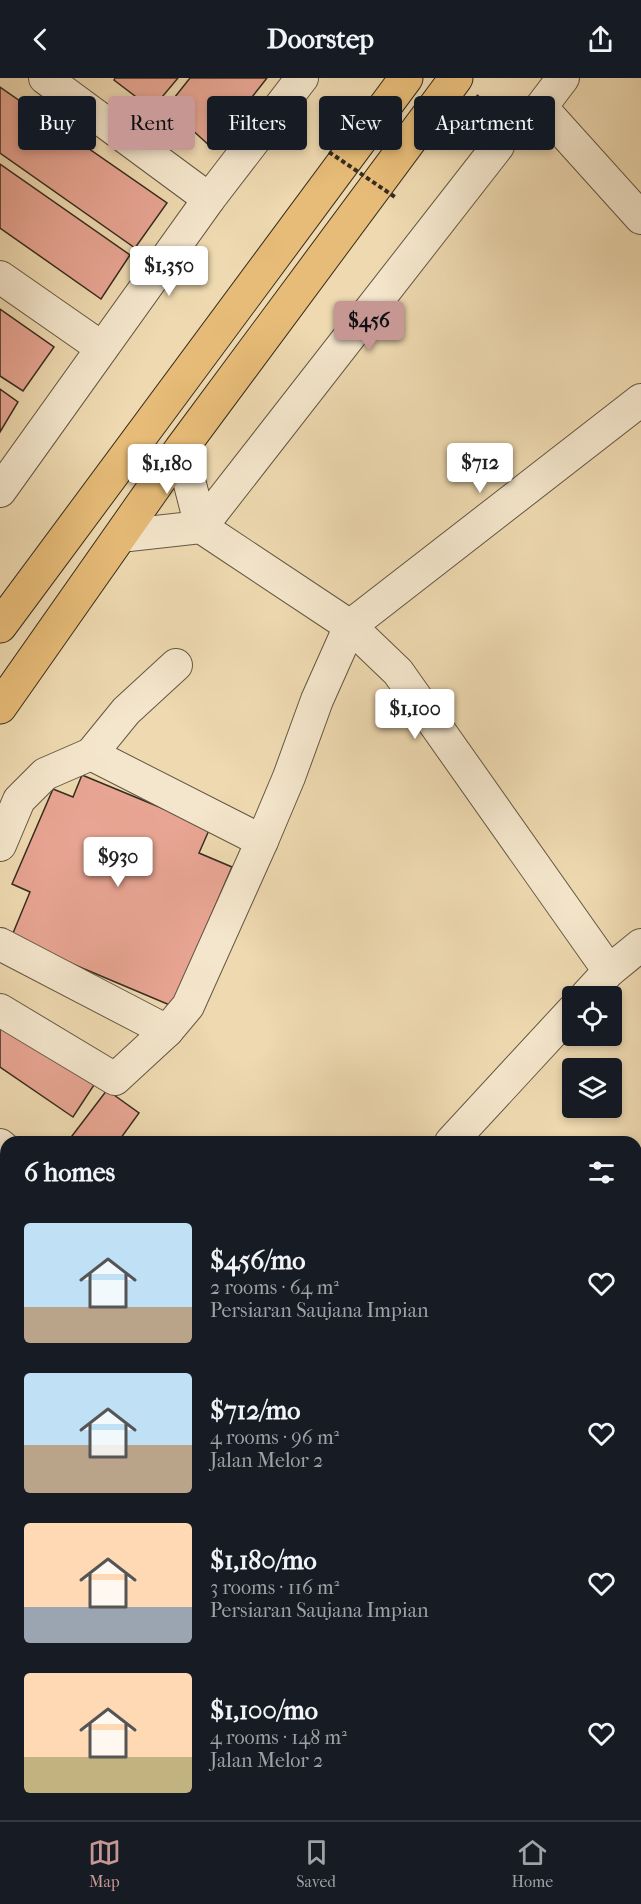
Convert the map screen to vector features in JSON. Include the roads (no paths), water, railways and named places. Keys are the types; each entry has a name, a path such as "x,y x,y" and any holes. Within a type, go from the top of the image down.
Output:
{"highway":[{"path":"0,626 406,78"},
{"path":"0,707 181,449 464,86"}],"street":[{"path":"0,490 209,199 302,78"},
{"path":"563,78 531,116 641,218"},
{"path":"53,80 209,199"},
{"path":"201,527 495,150"},
{"path":"0,277 102,348"},
{"path":"0,1010 115,1078 167,1031 188,1006 262,841 317,700 350,626 641,400"},
{"path":"181,449 201,527"},
{"path":"120,536 201,527 350,626 398,672 609,971"},
{"path":"0,845 19,800 45,774 92,754 126,711 176,665"},
{"path":"92,754 262,841"},
{"path":"0,944 167,1031"},
{"path":"595,986 609,971 641,945"},
{"path":"457,1136 562,1022"}]}
